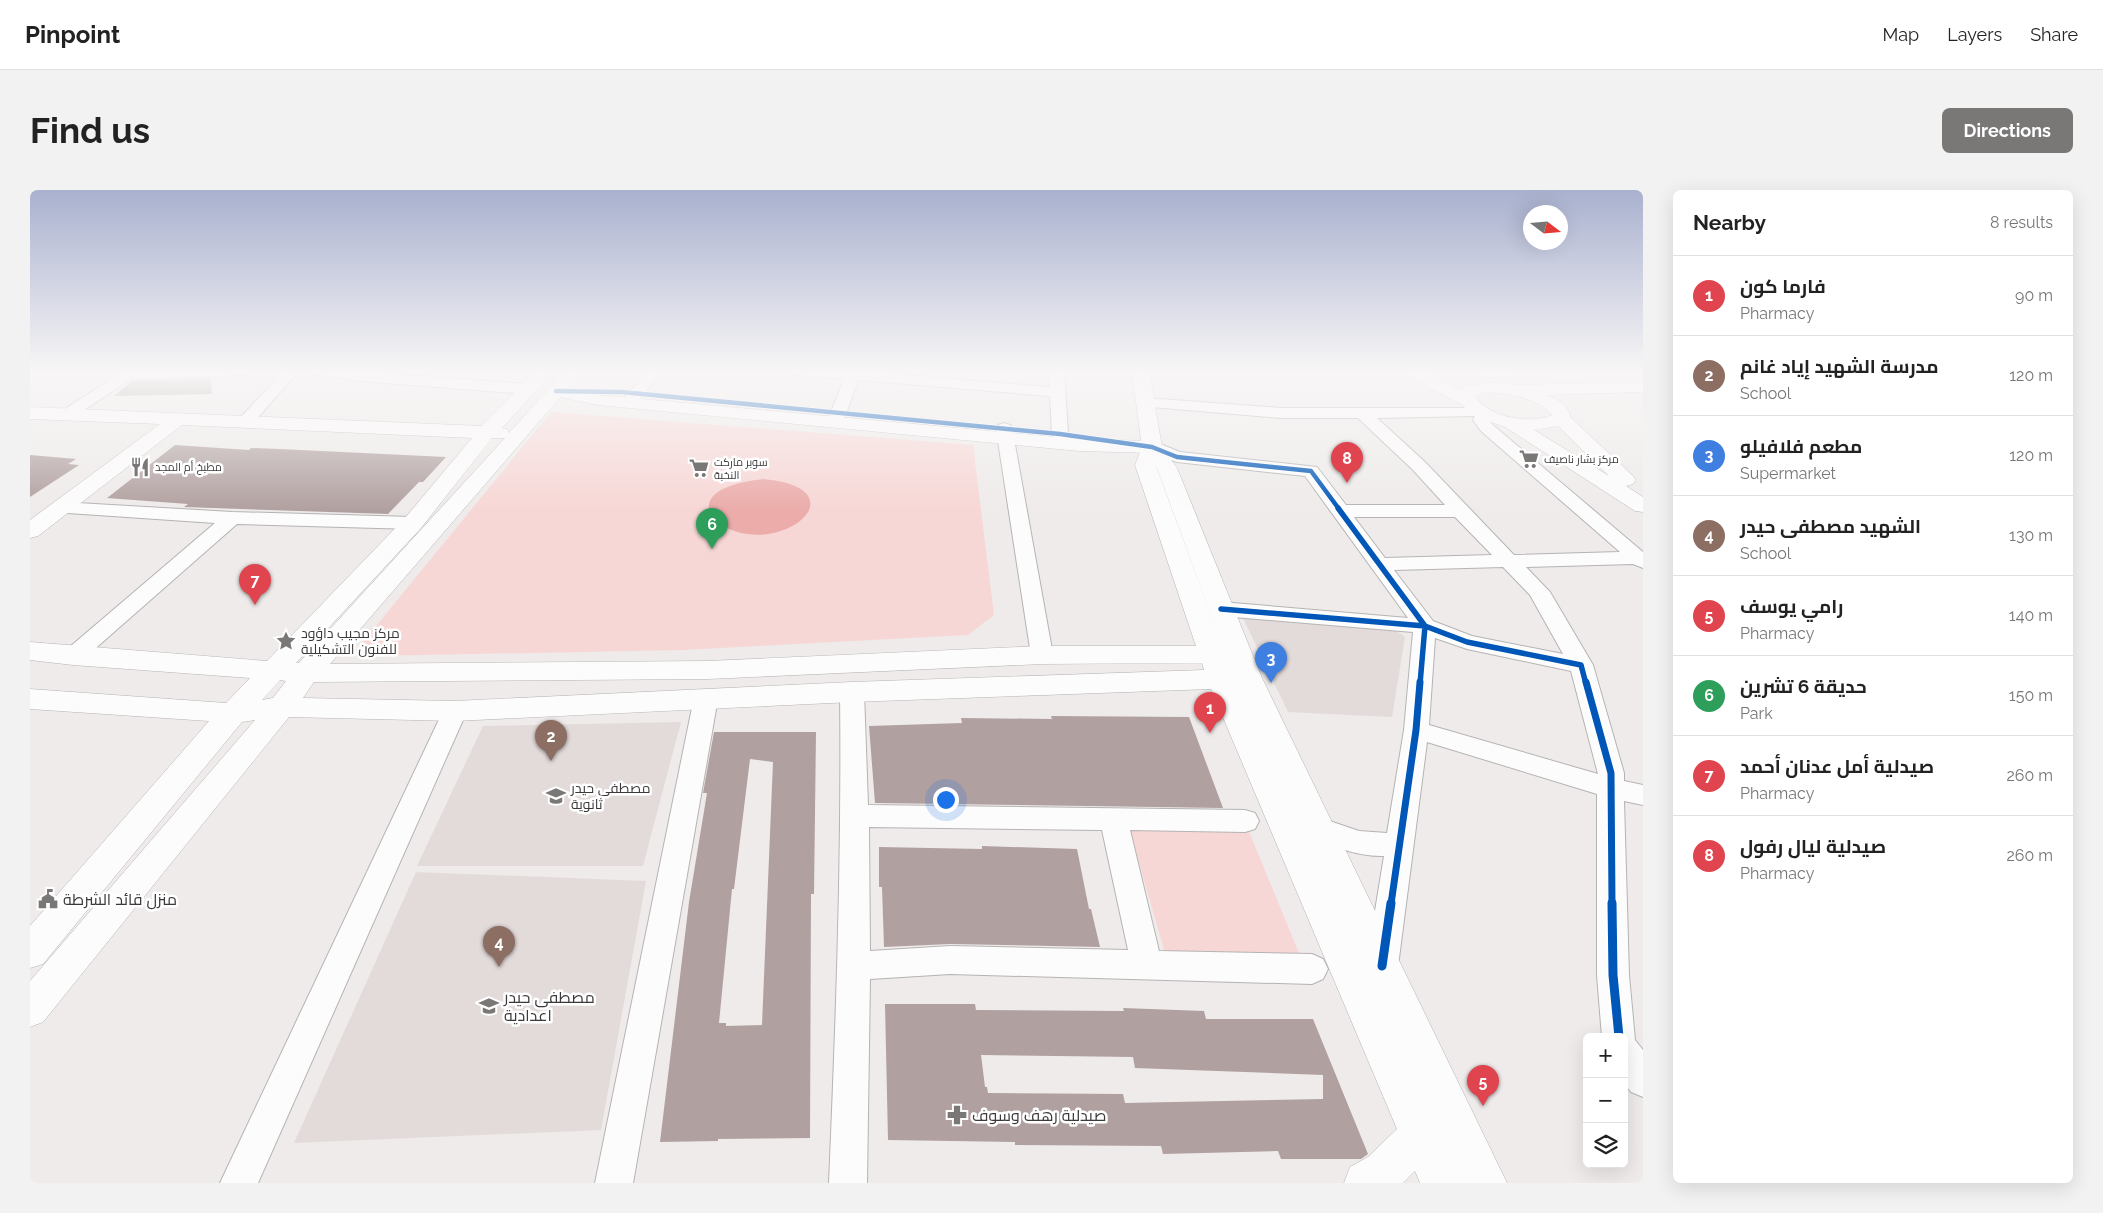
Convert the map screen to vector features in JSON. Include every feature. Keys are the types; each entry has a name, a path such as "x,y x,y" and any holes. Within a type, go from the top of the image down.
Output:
{"main road":[{"path":"97,417 172,423 499,437"},
{"path":"30,1009 282,707 306,673 361,613 515,417"},
{"path":"830,417 1005,433 1080,445 1152,446"},
{"path":"1148,417 1152,446 1166,468 1221,609 1230,666 1318,828 1485,1183"},
{"path":"1498,417 1507,421 1643,506"},
{"path":"1507,421 1535,425 1556,422 1559,417"},
{"path":"1563,417 1605,462 1643,493"},
{"path":"30,422 172,423 246,421 499,437"},
{"path":"30,531 172,423"},
{"path":"1005,433 1060,434 1152,446"},
{"path":"30,952 233,713 275,671 413,523 499,437"},
{"path":"1152,446 1145,465 1230,666 1442,1183"},
{"path":"30,651 73,656 306,673 707,684 852,692 1052,684 1230,666"},
{"path":"30,699 233,713 282,707 455,711 707,684 1042,655 1230,666"},
{"path":"1042,655 1052,684"},
{"path":"1366,1183 1382,1172 1421,1134"}],"street":[{"path":"246,421 249,417"},
{"path":"1059,417 1060,434"},
{"path":"1366,417 1419,466 1539,592 1581,665 1611,773 1613,975 1619,1033"},
{"path":"1480,417 1487,428 1641,560"},
{"path":"1005,433 1042,655"},
{"path":"1152,446 1177,457 1311,471 1425,626 1416,730 1382,966"},
{"path":"60,508 232,518 413,523"},
{"path":"1340,511 1460,511"},
{"path":"73,656 232,518"},
{"path":"1379,564 1509,560 1641,560"},
{"path":"1221,609 1425,626 1467,642 1581,665"},
{"path":"614,1183 707,684"},
{"path":"848,1183 854,966 855,816 852,692"},
{"path":"239,1183 455,711"},
{"path":"1416,730 1610,788 1643,795"},
{"path":"855,816 1245,820"},
{"path":"1113,819 1147,966"},
{"path":"1318,828 1364,844 1384,845 1401,842"},
{"path":"854,966 950,960 1312,969"},
{"path":"1628,1058 1643,1080"}],"shaded area":[{"path":"547,417 619,417 973,445 994,615 968,635 683,650 372,656 363,642"},
{"path":"763,479 792,485 807,494 810,506 804,517 790,527 771,533 750,534 724,527 713,519 709,510 710,502 720,491 747,481"},
{"path":"1243,618 1391,627 1405,637 1392,717 1288,712"},
{"name":"مصطفى حيدر ثانوية","path":"681,722 643,866 417,866 483,726"},
{"path":"1129,828 1248,829 1301,958 1166,957"},
{"name":"مصطفى حيدر اعدادية","path":"416,872 646,881 601,1130 294,1143"}],"building":[{"path":"175,445 249,450 251,448 280,449 446,457 423,482 419,482 388,514 184,507 188,504 107,498"},
{"path":"30,455 76,459 68,464 79,465 30,497"},
{"path":"1051,716 1189,717 1223,808 875,803 869,726 962,723 961,718 1052,719"},
{"path":"714,732 816,732 814,894 811,894 810,1138 660,1142 689,902 707,793 703,793","holes":["750,759 773,762 762,1025 726,1026 726,1023 719,1023 732,889 734,889"]},
{"path":"982,846 1077,849 1089,909 1091,909 1100,947 950,944 884,947 882,887 879,887 879,847 982,849"},
{"path":"885,1004 975,1004 976,1010 1124,1011 1123,1008 1204,1011 1206,1019 1313,1019 1368,1154 1361,1159 1281,1159 1278,1151 1163,1154 1161,1146 1015,1145 1015,1142 888,1140","holes":["981,1055 1133,1057 1135,1068 1323,1075 1323,1099 1125,1103 1123,1094 988,1093 987,1087 985,1087"]}],"cycle path":[{"path":"886,417 1060,434 1152,447 1177,457 1311,471 1425,626 1416,730 1382,966"},
{"path":"1221,609 1425,626 1467,642 1581,665 1611,773 1613,975 1619,1033"}],"place":[{"name":"مركز بشار ناصيف","path":"1529,459"},
{"name":"مطبخ أم المجد","path":"140,467"},
{"name":"سوبر ماركت النخبة","path":"699,468"},
{"name":"صيدلية ليال رفول","path":"1347,483"},
{"name":"حديقة 6 تشرين","path":"712,549"},
{"name":"صيدلية أمل عدنان أحمد","path":"255,605"},
{"name":"مركز مجيب داؤود للفنون التشكيلية","path":"286,641"},
{"name":"مطعم فلافيلو","path":"1271,683"},
{"name":"فارما كون","path":"1210,733"},
{"name":"مدرسة الشهيد إياد غانم","path":"551,761"},
{"name":"مصطفى حيدر ثانوية","path":"556,796"},
{"name":"منزل قائد الشرطة","path":"48,899"},
{"name":"الشهيد مصطفى حيدر","path":"499,967"},
{"name":"مصطفى حيدر اعدادية","path":"489,1006"},
{"name":"رامي يوسف","path":"1483,1106"},
{"name":"صيدلية رهف وسوف","path":"957,1115"}]}
